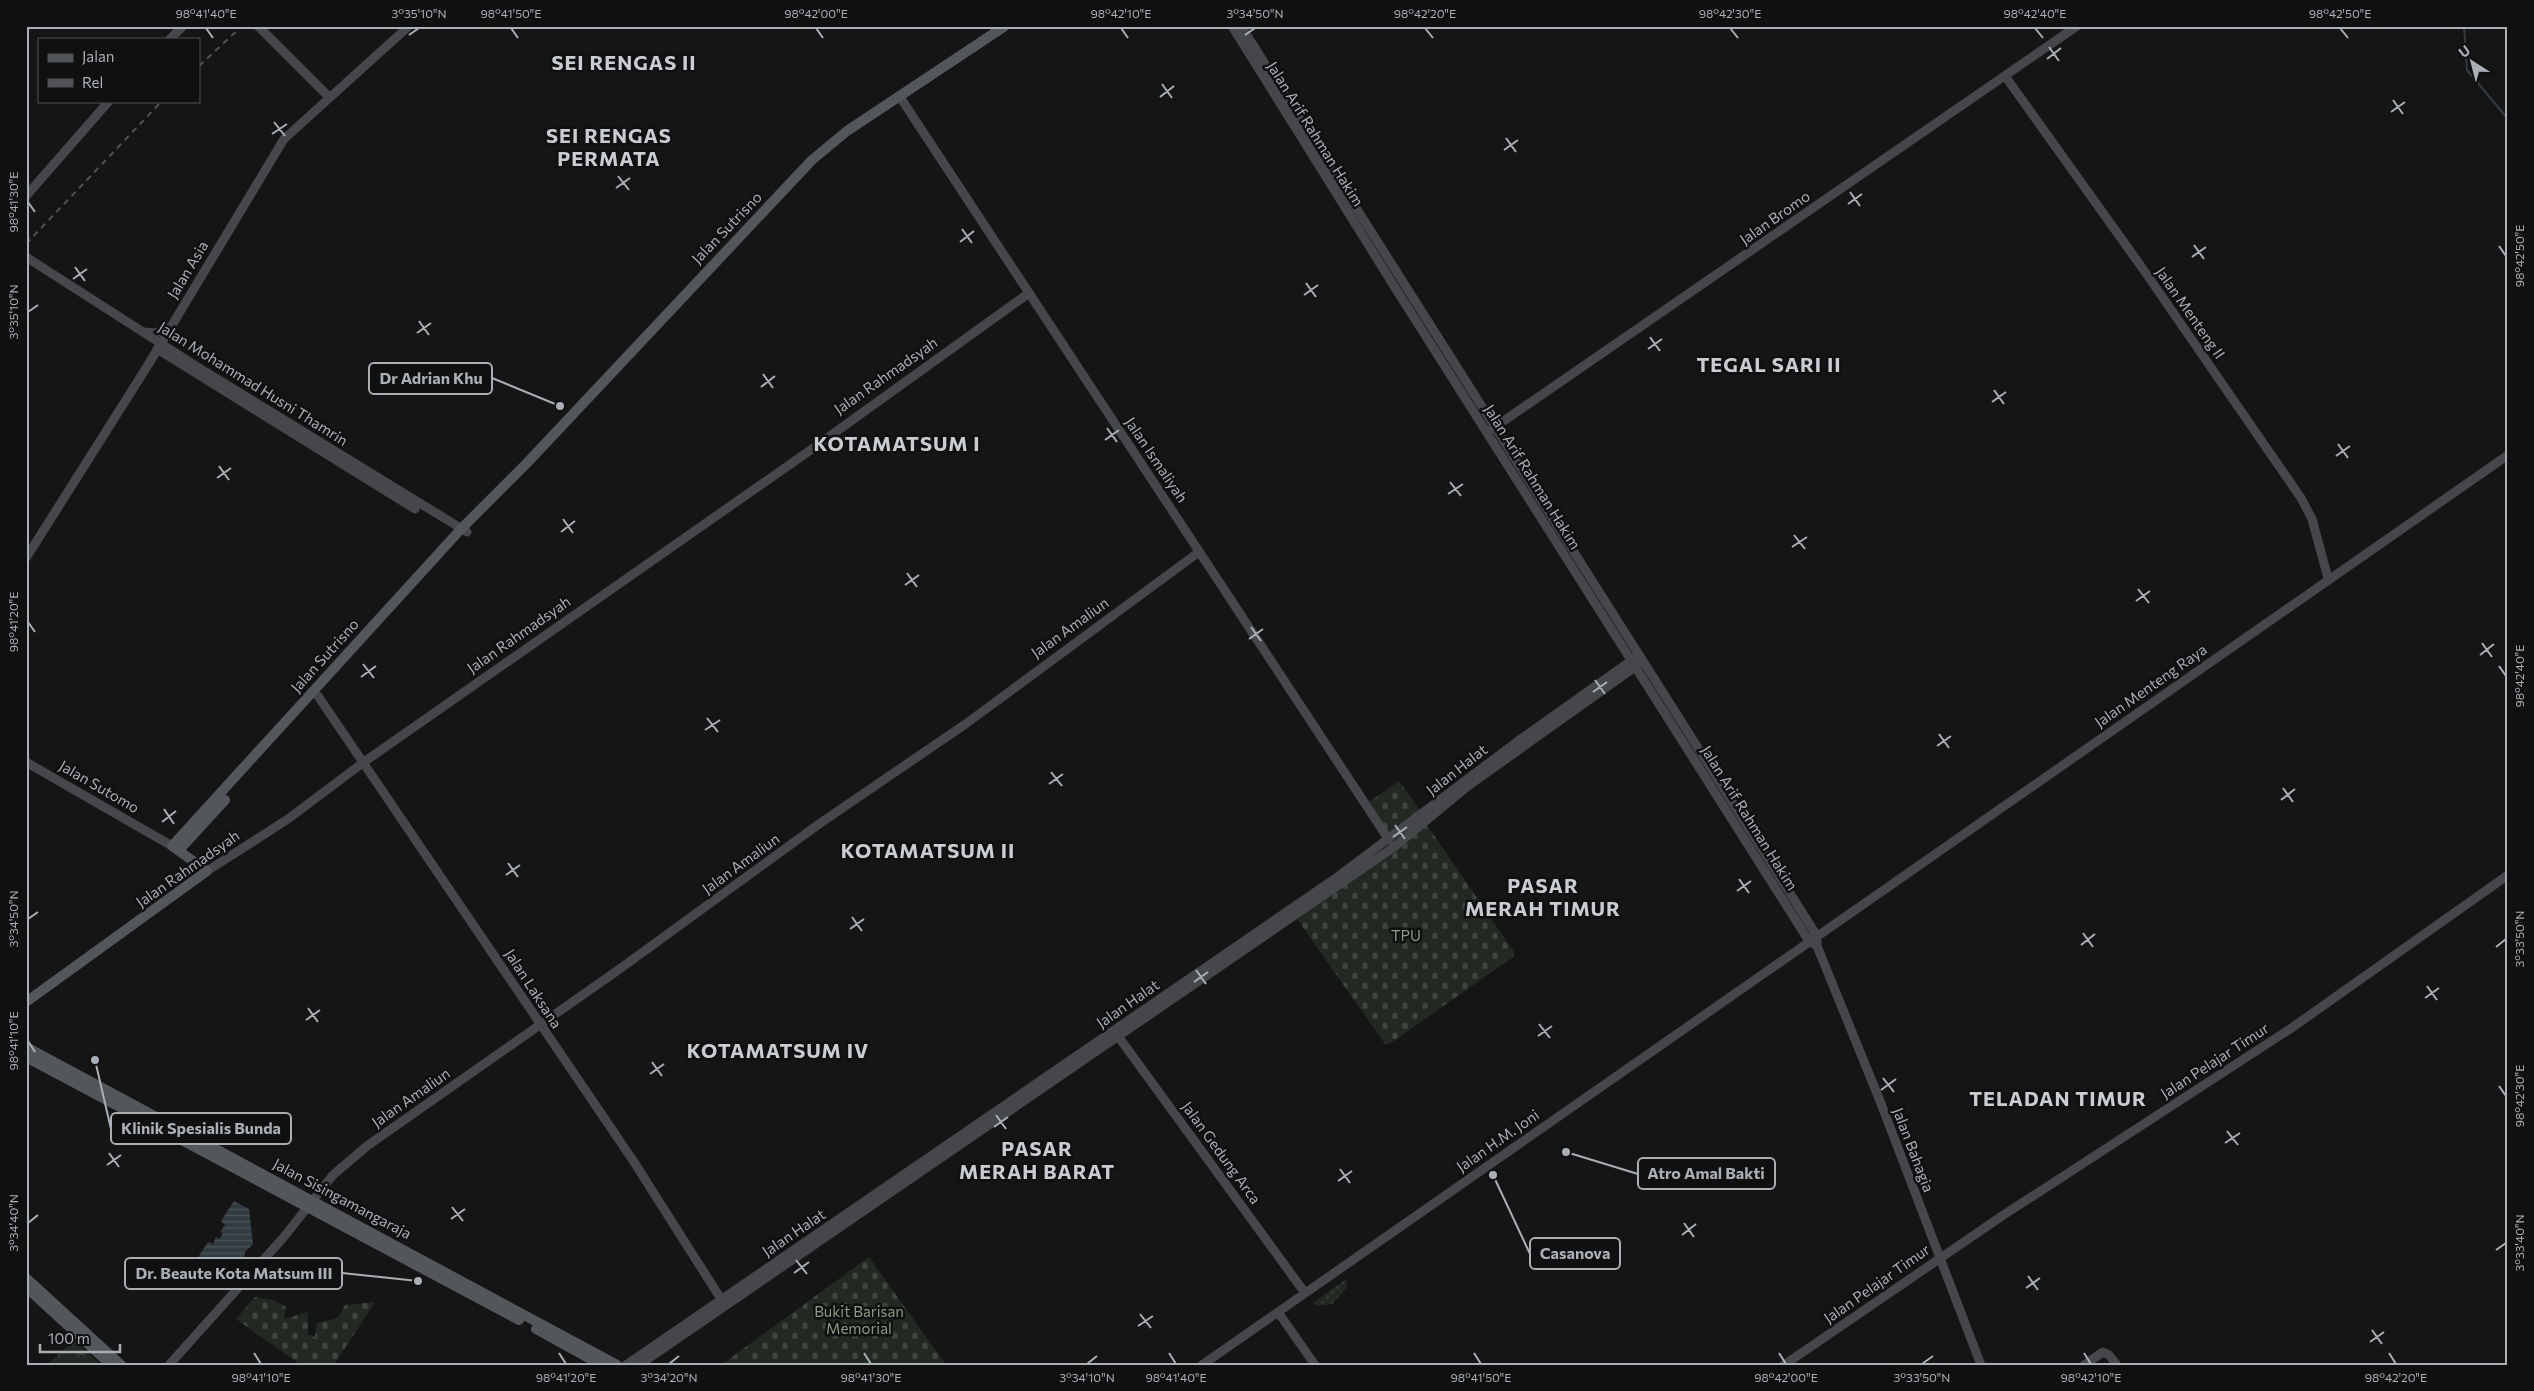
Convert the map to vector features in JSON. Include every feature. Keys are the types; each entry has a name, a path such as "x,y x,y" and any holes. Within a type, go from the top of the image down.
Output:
{"main road":[{"name":"Jalan Sutrisno","path":"175,848 462,533 500,496 503,488 812,160 836,139 1005,26"},
{"name":"Jalan Sutrisno","path":"175,848 318,696 462,533"},
{"name":"Jalan Sutomo","path":"175,848 207,871"},
{"name":"Jalan Rahmadsyah","path":"26,1002 207,871"},
{"name":"Jalan Sisingamangaraja","path":"26,1047 591,1362 601,1365"},
{"name":"Jalan Sisingamangaraja","path":"26,1057 617,1365"},
{"path":"26,1278 31,1288 111,1365"},
{"path":"31,1288 121,1365"}],"street":[{"path":"171,38 182,26"},
{"path":"258,26 329,97"},
{"name":"Jalan Asia","path":"26,558 172,326 284,139 409,26"},
{"name":"Jalan Arif Rahman Hakim","path":"1232,26 1492,429 1502,437 1542,510"},
{"name":"Jalan Arif Rahman Hakim","path":"1241,26 1542,510 1814,941"},
{"name":"Jalan Bromo","path":"1492,429 2078,26"},
{"name":"Jalan Menteng II","path":"2005,76 2143,269 2301,498 2312,519 2328,578"},
{"name":"Jalan Ismaliyah","path":"900,97 1389,840"},
{"path":"26,196 108,102"},
{"name":"Jalan Mohammad Husni Thamrin","path":"26,257 143,332 159,346 462,533"},
{"name":"Jalan Rahmadsyah","path":"207,871 262,836 1029,293"},
{"path":"143,332 156,333 172,326"},
{"path":"1502,437 1510,417"},
{"name":"Jalan Menteng Raya","path":"1814,941 2328,578 2508,455"},
{"name":"Jalan Amaliun","path":"169,1365 311,1205 333,1175 367,1146 819,824 967,723 1199,552"},
{"name":"Jalan Halat","path":"639,1365 1116,1033 1389,840 1518,741 1637,661"},
{"name":"Jalan Halat","path":"626,1365 721,1299 1394,847 1468,786 1637,661"},
{"name":"Jalan Laksana","path":"318,696 471,919 539,1025 634,1162 721,1299"},
{"name":"Jalan Sutomo","path":"26,762 175,848"},
{"name":"Jalan Pelajar Timur","path":"1784,1365 1939,1258 2293,1027 2508,875"},
{"name":"Jalan Bahagia","path":"1814,941 1870,1076 1981,1365"},
{"name":"Jalan H.M. Joni","path":"1202,1365 1814,941"},
{"name":"Jalan Gedung Arca","path":"1116,1033 1305,1293"},
{"path":"1278,1312 1315,1365"},
{"path":"2084,1365 2099,1354 2106,1353 2117,1365"}],"green space":[{"path":"1399,781 1422,813 1389,836 1366,804"},
{"name":"TPU","path":"1427,825 1514,952 1513,957 1391,1043 1385,1044 1295,916"},
{"name":"Bukit Barisan Memorial","path":"869,1257 946,1365 721,1365"},
{"path":"1346,1279 1347,1287 1332,1304 1318,1306 1313,1303"},
{"path":"255,1297 273,1300 286,1307 284,1319 308,1312 308,1334 315,1337 317,1323 338,1318 345,1305 375,1302 334,1365 301,1365 236,1319"},
{"path":"74,1340 101,1365 47,1365"}],"shaded area":[{"path":"234,1201 249,1209 253,1244 245,1252 244,1260 209,1273 195,1262 208,1242 213,1244 216,1237 219,1239 223,1233 220,1232 225,1225 221,1221"}],"waterway":[{"path":"2464,26 2467,70 2508,119"}],"railway":[{"path":"200,65 242,26"},
{"path":"26,244 161,102"}],"place":[{"name":"Dr Adrian Khu","path":"560,406"},
{"name":"Klinik Spesialis Bunda","path":"95,1060"},
{"name":"Atro Amal Bakti","path":"1566,1152"},
{"name":"Casanova","path":"1493,1175"},
{"name":"Dr. Beaute Kota Matsum III","path":"418,1281"}],"district":[{"name":"SEI RENGAS II","path":"624,63"},
{"name":"SEI RENGAS PERMATA","path":"609,148"},
{"name":"TEGAL SARI II","path":"1769,365"},
{"name":"KOTAMATSUM I","path":"897,444"},
{"name":"KOTAMATSUM II","path":"928,851"},
{"name":"PASAR MERAH TIMUR","path":"1543,898"},
{"name":"KOTAMATSUM IV","path":"778,1051"},
{"name":"TELADAN TIMUR","path":"2058,1099"},
{"name":"PASAR MERAH BARAT","path":"1037,1160"}]}
